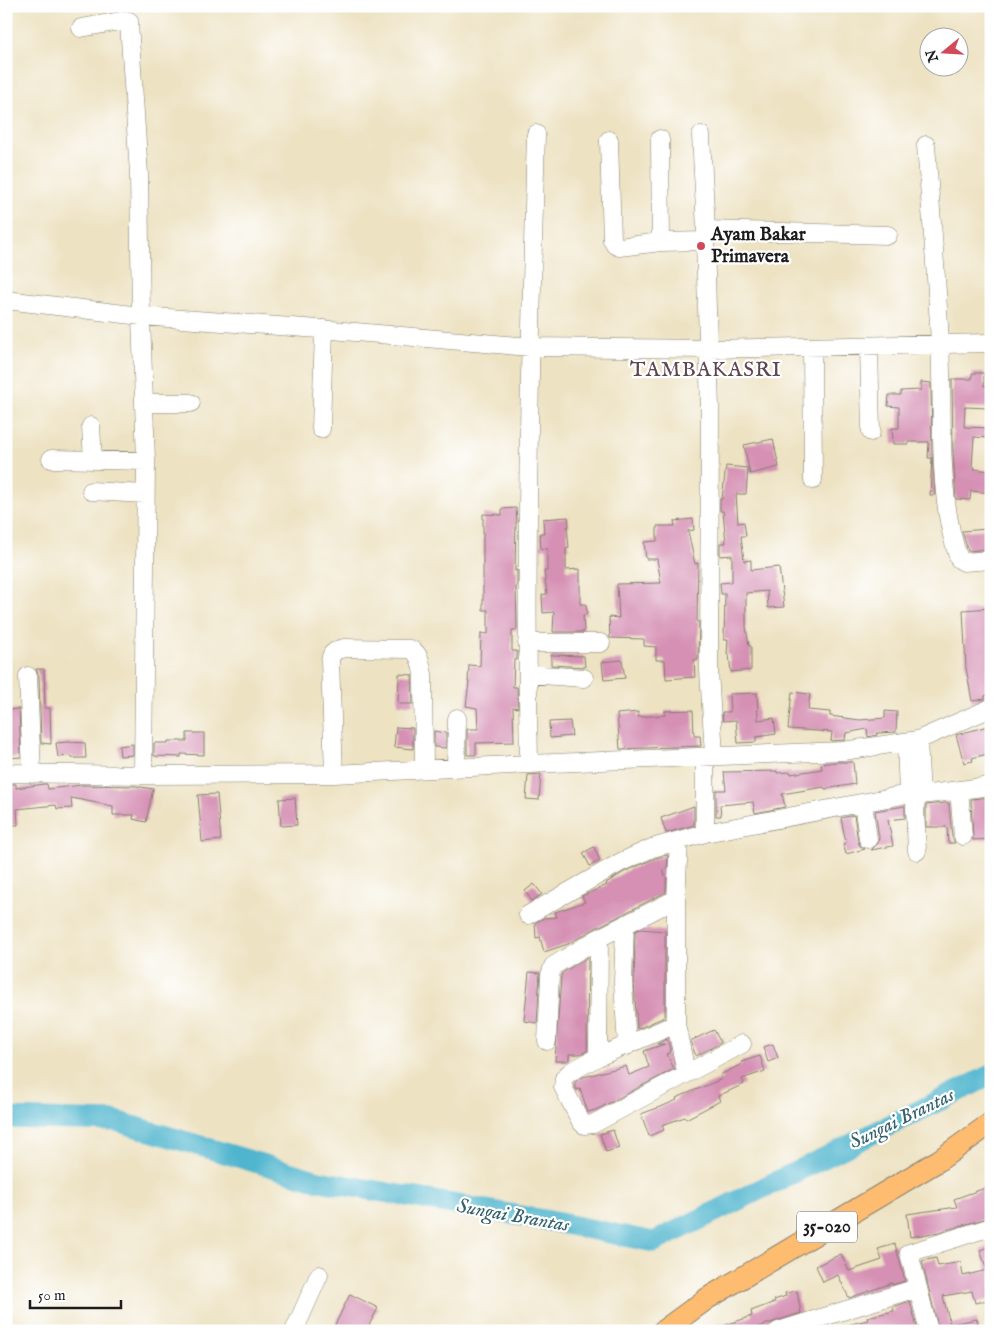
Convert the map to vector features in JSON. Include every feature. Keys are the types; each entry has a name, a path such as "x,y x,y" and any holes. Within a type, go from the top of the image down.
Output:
{"main road":[{"name":"35-020","path":"663,1331 708,1298 938,1161 991,1122"}],"street":[{"path":"81,28 129,21 140,174 141,316 146,461 143,775"},
{"path":"529,764 527,643 530,347 536,134"},
{"path":"701,135 710,409 708,670 710,756 705,833"},
{"path":"660,139 661,242"},
{"path":"609,140 612,240 619,247 705,235 888,236"},
{"path":"926,145 940,346 945,494 959,559 964,562 991,560"},
{"path":"6,300 141,316 530,347 708,350 940,346 991,343"},
{"path":"321,429 324,330"},
{"path":"869,346 871,432"},
{"path":"812,348 813,480"},
{"path":"144,403 191,403"},
{"path":"91,426 92,460"},
{"path":"51,459 146,461"},
{"path":"91,492 145,494"},
{"path":"527,643 601,643"},
{"path":"334,774 330,660 332,654 344,648 410,649 414,650 417,654 423,674 424,769"},
{"path":"528,674 584,678"},
{"path":"28,676 32,774"},
{"path":"6,773 143,775 334,774 843,751 912,742 991,708"},
{"path":"456,768 457,718"},
{"path":"912,742 917,851"},
{"path":"528,915 621,862 652,848 705,833 863,803 984,788"},
{"path":"959,790 962,836"},
{"path":"863,803 868,839"},
{"path":"679,841 676,899 676,1024 686,1072"},
{"path":"547,1041 551,970 553,966 599,938 676,899"},
{"path":"625,925 623,982 627,1046"},
{"path":"598,1057 599,938"},
{"path":"676,1024 598,1057 570,1072 564,1078 563,1087 584,1125 593,1124 686,1072 742,1044"},
{"path":"929,1331 909,1252 991,1227"},
{"path":"294,1331 319,1275"},
{"path":"778,1331 917,1288"}],"building":[{"path":"972,373 984,373 984,386 988,386 988,408 965,407 964,427 991,428 991,438 974,437 972,467 975,467 974,469 991,471 991,493 971,491 970,500 956,499 952,379 972,379"},
{"path":"921,382 931,383 932,454 935,495 930,495 932,458 928,458 929,442 893,444 892,428 899,428 899,407 888,406 889,395 901,395 901,391 921,390"},
{"path":"773,439 779,467 750,474 744,445"},
{"path":"726,466 748,468 746,494 736,494 738,523 744,522 746,536 741,536 744,561 751,560 751,570 779,567 784,607 768,608 767,591 746,593 746,627 749,646 751,646 751,670 731,672 729,655 727,655 728,639 724,640 725,594 721,594 720,583 732,582 732,555 720,556 720,543 726,543 723,511 720,511 720,499 722,499"},
{"path":"516,508 515,571 517,570 517,630 512,630 512,651 517,651 517,660 514,660 513,687 517,687 518,708 513,707 514,742 476,743 476,755 467,755 467,729 478,729 477,708 466,706 469,665 480,666 481,633 488,634 488,610 483,610 483,514 502,515 502,509"},
{"path":"568,517 569,548 566,549 566,570 580,569 580,604 586,604 587,614 583,615 584,632 553,632 554,612 543,613 542,595 547,594 544,571 547,571 547,548 541,549 540,533 544,533 543,519"},
{"path":"693,519 694,530 688,531 695,564 698,563 698,660 694,660 695,677 666,679 665,660 656,660 656,647 644,646 644,639 610,638 609,617 619,618 617,584 661,583 657,559 646,559 644,542 657,541 657,526 675,526 674,521"},
{"path":"988,529 989,549 968,551 962,531"},
{"path":"991,608 991,694 985,696 985,699 972,701 966,668 963,610"},
{"path":"551,655 584,656 585,667 551,665"},
{"path":"622,660 625,678 604,680 602,662"},
{"path":"36,669 44,669 45,708 50,708 51,744 41,743 39,676"},
{"path":"399,674 412,675 413,704 398,704"},
{"path":"792,692 810,694 808,710 830,712 830,716 860,720 885,718 885,711 897,712 896,732 877,733 877,735 868,737 867,729 846,733 845,740 831,741 832,732 788,729"},
{"path":"757,693 758,720 774,718 776,734 756,737 756,742 738,743 736,720 723,721 722,712 730,712 729,694"},
{"path":"19,709 21,757 6,758 6,710"},
{"path":"693,710 694,736 700,736 701,746 620,749 617,714 638,712 638,717 665,715 665,711"},
{"path":"570,721 572,736 550,738 549,722"},
{"path":"991,725 991,753 972,758 973,761 964,763 956,735"},
{"path":"396,727 413,728 413,749 394,747"},
{"path":"434,731 446,733 446,748 434,747"},
{"path":"187,733 204,733 204,755 181,754 181,757 154,756 154,743 187,741"},
{"path":"56,743 85,743 86,758 58,757"},
{"path":"133,744 133,755 120,756 119,746"},
{"path":"853,762 855,784 782,794 785,807 755,813 753,802 720,805 721,816 716,816 716,790 726,790 724,772 777,771 777,773 791,772 791,774 822,769 821,764"},
{"path":"541,774 539,800 526,799 528,775"},
{"path":"6,784 16,784 16,788 47,784 48,789 82,785 135,786 153,789 146,822 133,819 134,815 113,815 113,806 71,798 72,808 57,809 56,805 17,809 18,825 6,825"},
{"path":"217,794 221,840 202,842 198,795"},
{"path":"991,797 991,839 973,840 971,799"},
{"path":"295,798 297,825 281,826 279,799"},
{"path":"949,803 952,837 955,843 948,843 947,827 926,827 926,805"},
{"path":"694,806 694,825 666,833 661,818"},
{"path":"905,806 905,818 888,820 893,846 871,850 878,843 879,838 875,811"},
{"path":"854,815 858,841 860,846 865,849 846,854 843,844 846,843 841,818"},
{"path":"594,847 600,861 590,866 583,853"},
{"path":"668,855 667,869 663,870 666,878 666,892 568,944 544,952 540,937 536,938 535,923 544,918 557,917 555,912 585,902 582,896 607,885 606,883 626,871"},
{"path":"534,884 542,894 532,901 525,891"},
{"path":"640,929 665,931 665,1017 637,1029 634,982 635,931"},
{"path":"588,957 587,1051 580,1054 569,1054 569,1060 567,1061 555,1061 562,973"},
{"path":"529,972 540,973 537,1023 524,1021"},
{"path":"714,1030 721,1043 696,1056 690,1041"},
{"path":"667,1039 671,1052 667,1054 674,1069 598,1109 588,1112 580,1089 577,1090 574,1085 576,1081 583,1077 626,1066 629,1075 649,1067 644,1051 665,1044 657,1044"},
{"path":"773,1044 778,1058 768,1062 763,1047"},
{"path":"760,1056 765,1071 742,1079 744,1084 718,1096 720,1101 686,1119 685,1117 662,1125 664,1130 649,1136 641,1114 722,1079 720,1075 742,1064 741,1062"},
{"path":"613,1130 619,1148 606,1152 600,1134"},
{"path":"988,1187 991,1194 991,1217 939,1232 910,1237 907,1214 957,1207 954,1199"},
{"path":"991,1238 991,1246 989,1246 987,1240"},
{"path":"895,1244 905,1281 892,1285 892,1283 849,1298 838,1275 823,1282 816,1266 841,1254 849,1271 882,1260 878,1249"},
{"path":"991,1246 991,1299 975,1303 972,1291 943,1296 950,1324 977,1319 979,1331 939,1331 922,1261 936,1258 938,1266 961,1262 963,1276 987,1270 980,1250"},
{"path":"797,1291 801,1313 752,1329 752,1331 715,1331 714,1329 752,1316 751,1311 775,1302 774,1300 786,1296 785,1293"},
{"path":"350,1294 378,1308 366,1331 332,1331"},
{"path":"910,1301 918,1331 840,1331 839,1327 868,1320 867,1317 894,1311 893,1307"}],"waterway":[{"name":"Sungai Brantas","path":"6,1118 116,1121 319,1181 545,1220 654,1242 991,1075"}],"place":[{"name":"Ayam Bakar Primavera","path":"701,246"}],"district":[{"name":"TAMBAKASRI","path":"706,370"}]}
